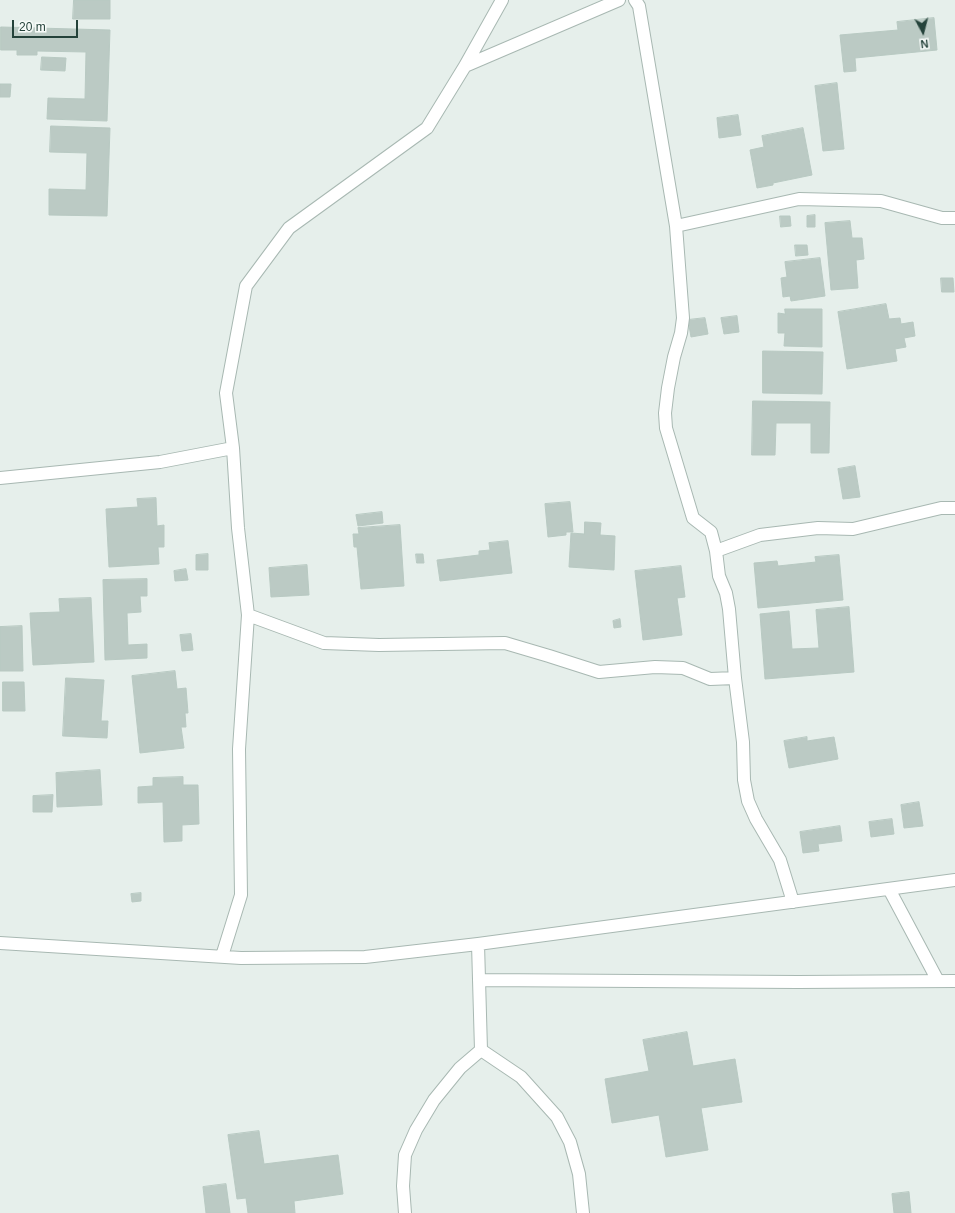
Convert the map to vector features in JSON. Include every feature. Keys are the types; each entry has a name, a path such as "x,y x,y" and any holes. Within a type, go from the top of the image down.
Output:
{"street":[{"path":"222,956 241,895 239,749 248,615 238,528 233,448 226,393 246,286 289,228 427,128 465,66 502,0"},
{"path":"465,66 619,0"},
{"path":"635,0 639,6 676,226 683,318 668,388 665,413 666,428 693,518 711,532 716,551 719,576 726,593 743,742 744,780 748,801 756,819 780,860 793,902"},
{"path":"676,226 799,199 881,201 942,218 955,218"},
{"path":"0,478 160,462 233,448"},
{"path":"716,551 760,535 818,528 853,529 941,508 955,508"},
{"path":"248,615 324,643 379,645 504,643 599,672 656,666 683,668 710,679 735,678"},
{"path":"0,943 241,958 365,957 478,944 955,880"},
{"path":"889,889 938,981"},
{"path":"405,1213 403,1186 405,1156 416,1130 434,1100 456,1073 481,1050 478,944"},
{"path":"479,980 955,981"},
{"path":"481,1050 520,1077 557,1117 570,1142 577,1168 583,1213"}],"building":[{"path":"74,0 110,0 110,19 73,19"},
{"path":"934,18 937,50 855,58 856,71 844,72 840,35 898,30 897,22"},
{"path":"1,27 110,30 107,121 47,119 48,98 85,99 86,52 37,51 37,55 17,55 17,50 1,50"},
{"path":"42,57 66,58 65,71 41,70"},
{"path":"837,83 844,149 823,151 815,86"},
{"path":"0,84 11,84 10,97 0,97"},
{"path":"738,115 741,135 719,138 717,118"},
{"path":"51,126 110,128 107,216 49,215 49,189 86,190 87,153 50,152"},
{"path":"803,128 812,175 757,188 750,150 764,147 762,136"},
{"path":"815,215 815,227 807,227 807,216"},
{"path":"780,216 790,216 791,226 781,227"},
{"path":"850,221 852,238 862,238 864,259 856,260 858,288 831,290 825,223"},
{"path":"795,245 807,245 808,255 796,256"},
{"path":"820,258 825,296 791,301 790,296 783,297 781,278 787,277 785,262"},
{"path":"941,278 953,278 954,292 942,292"},
{"path":"886,304 889,319 900,318 901,324 913,322 915,336 904,338 906,347 895,349 897,361 847,369 838,312"},
{"path":"785,309 822,309 822,347 784,346 785,333 778,333 778,313 785,314"},
{"path":"737,316 739,332 724,334 721,318"},
{"path":"705,318 708,334 691,337 688,320"},
{"path":"763,351 823,352 822,394 763,393"},
{"path":"753,401 830,402 829,453 811,453 811,423 776,423 775,455 752,455"},
{"path":"855,466 860,497 843,499 838,469"},
{"path":"156,498 157,526 164,525 164,547 158,547 159,564 109,567 106,509 138,507 137,499"},
{"path":"570,502 573,532 566,532 566,535 548,537 545,504"},
{"path":"382,512 383,523 358,526 356,515"},
{"path":"585,522 601,523 600,535 615,536 614,570 569,567 571,533 584,534"},
{"path":"400,525 404,586 361,589 357,547 354,547 353,534 359,534 358,528"},
{"path":"508,541 512,573 440,581 437,560 479,555 479,551 490,550 489,543"},
{"path":"208,554 208,570 196,570 196,555"},
{"path":"416,554 423,554 424,563 417,563"},
{"path":"839,555 843,600 758,608 754,563 777,561 778,566 816,562 815,557"},
{"path":"307,565 309,595 271,597 269,568"},
{"path":"681,566 685,597 677,598 682,635 643,640 635,571"},
{"path":"186,569 188,580 175,581 174,571"},
{"path":"147,579 147,596 140,596 141,612 127,613 128,645 147,644 147,658 105,660 103,580"},
{"path":"91,598 94,662 33,665 30,613 60,612 59,599"},
{"path":"849,607 854,672 765,679 760,614 789,611 792,649 819,648 816,610"},
{"path":"620,619 621,627 614,628 613,621"},
{"path":"22,626 23,671 0,671 0,627"},
{"path":"191,634 193,650 182,651 180,635"},
{"path":"175,671 177,689 186,688 188,713 185,713 186,727 181,727 184,748 140,753 132,676"},
{"path":"66,678 104,680 101,721 108,721 107,738 63,736"},
{"path":"3,682 24,682 25,711 3,711"},
{"path":"807,737 807,741 834,737 838,759 789,768 784,741"},
{"path":"100,770 102,805 57,807 56,773"},
{"path":"183,777 183,785 198,785 199,824 182,825 182,841 164,842 163,802 138,803 138,787 153,786 153,778"},
{"path":"53,795 52,812 33,812 33,796"},
{"path":"919,802 923,826 904,828 901,805"},
{"path":"892,819 894,834 871,837 869,822"},
{"path":"840,826 842,841 818,844 819,851 803,853 800,832"},
{"path":"141,893 141,901 132,902 131,894"},
{"path":"687,1032 693,1066 735,1059 742,1102 701,1108 708,1150 666,1157 659,1115 612,1123 605,1079 649,1071 643,1040"},
{"path":"259,1131 264,1164 338,1155 343,1194 294,1201 295,1213 248,1213 246,1198 237,1199 228,1135"},
{"path":"226,1184 230,1213 206,1213 203,1187"},
{"path":"909,1192 911,1213 894,1213 892,1194"}]}
